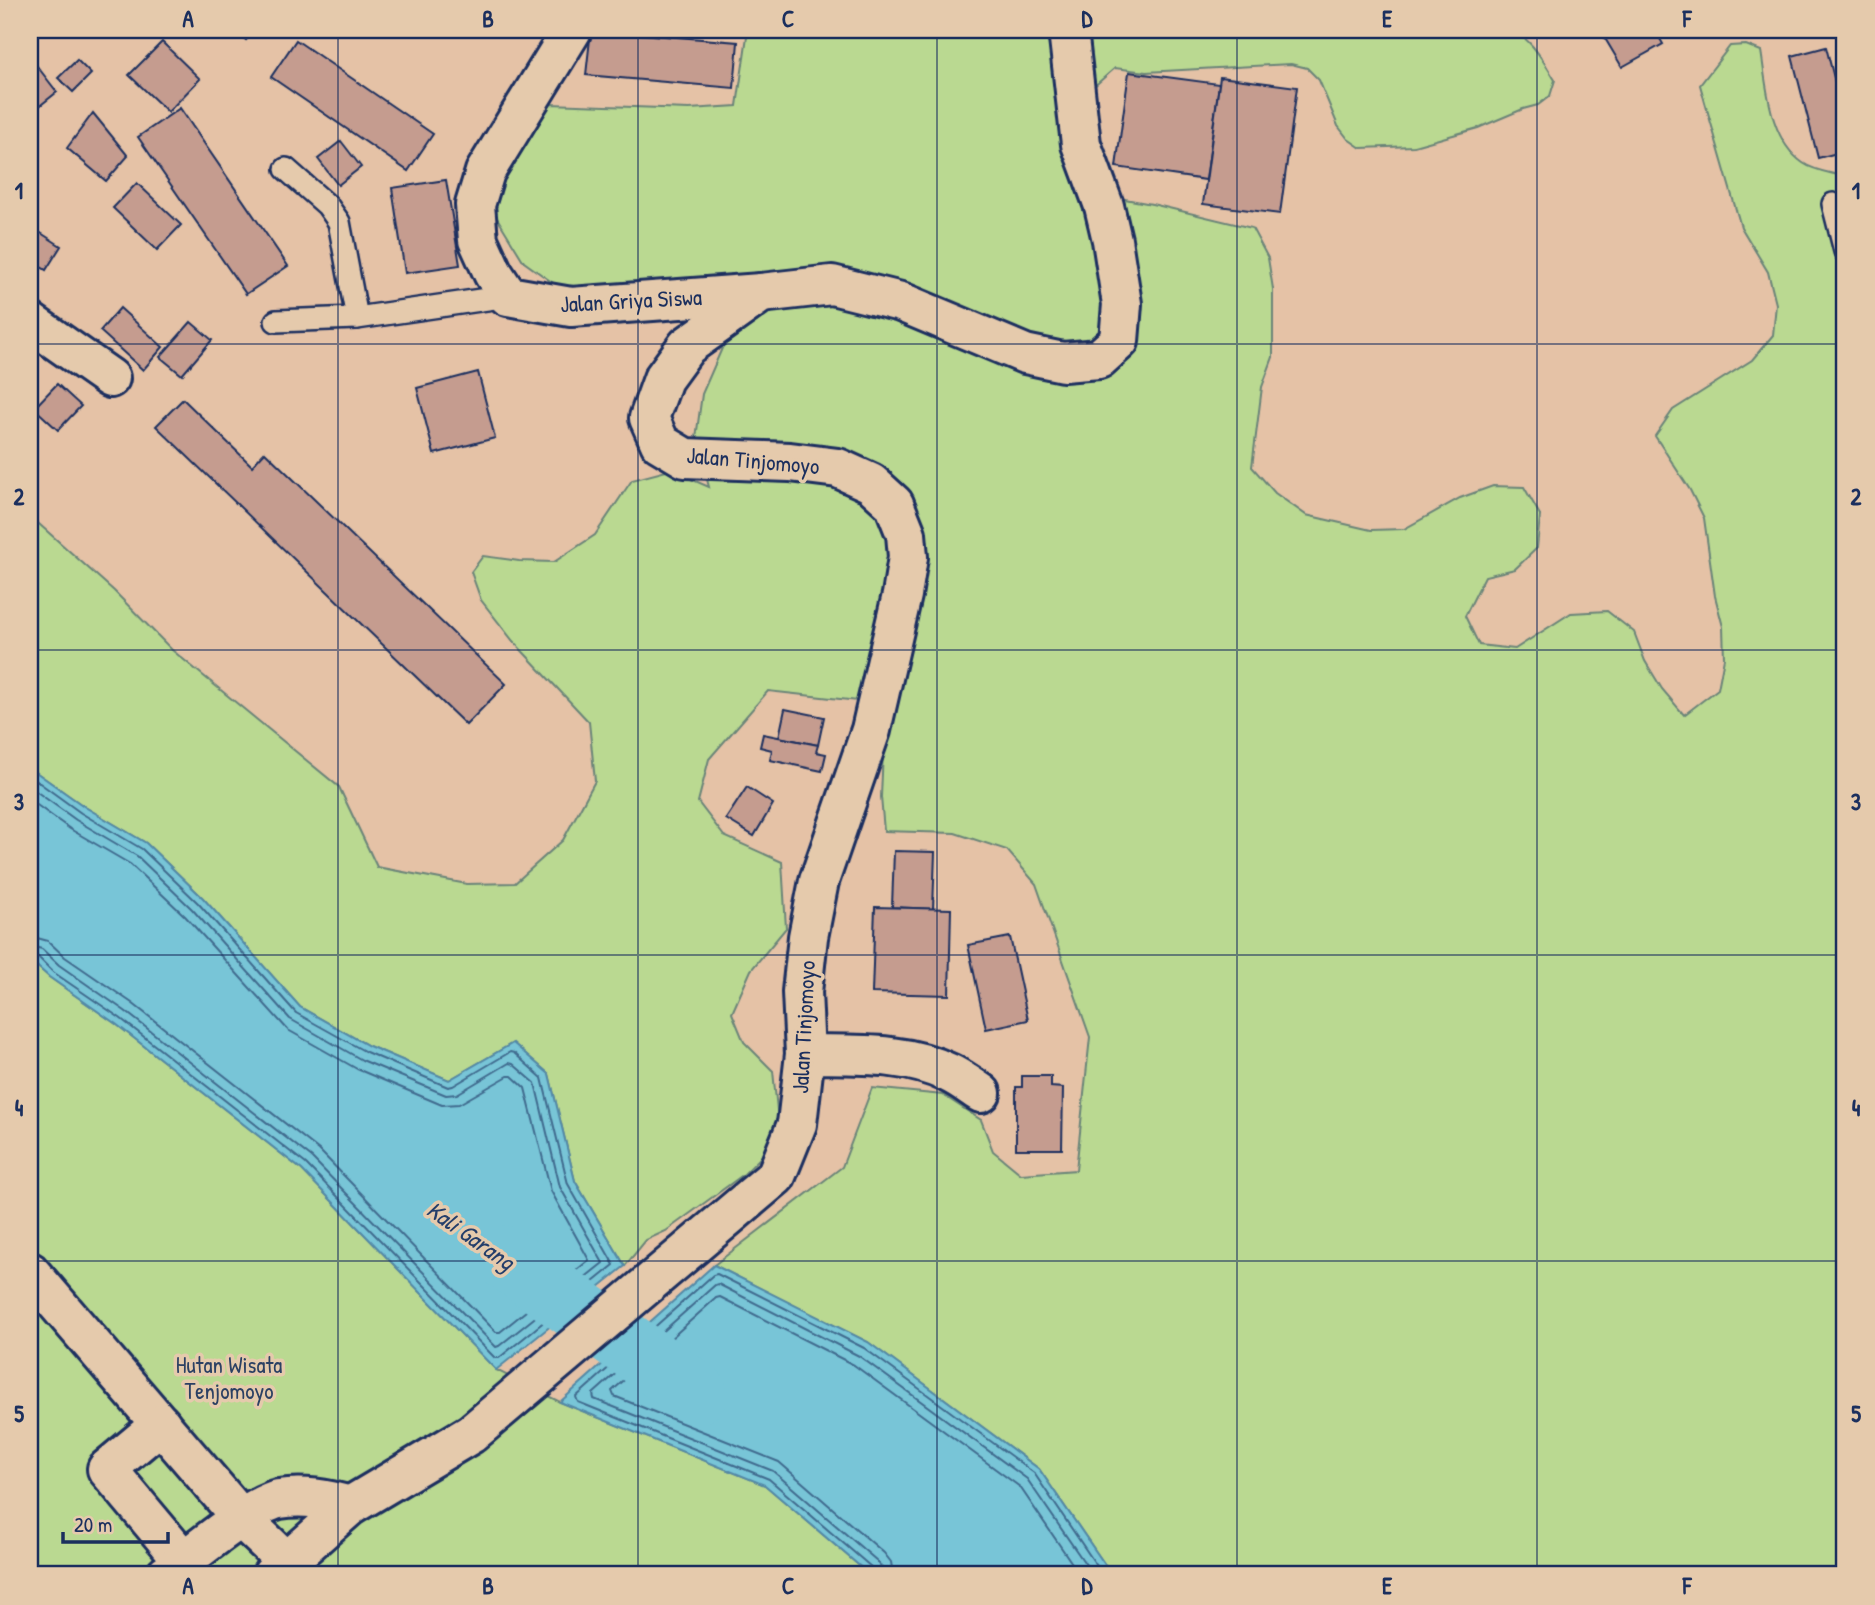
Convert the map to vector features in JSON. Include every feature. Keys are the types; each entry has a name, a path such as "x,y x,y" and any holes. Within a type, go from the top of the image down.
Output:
{"street":[{"path":"508,296 493,274 478,240 475,205 485,172 572,30"},
{"name":"Jalan Tinjomoyo","path":"279,1569 349,1506 471,1434 776,1176 797,1124 805,1054 802,992 808,937 819,881 871,730 902,594 908,557 906,534 894,504 871,483 838,468 790,462 685,458 660,443 649,418 663,379 687,346 761,293 832,285 901,302 1025,354 1063,362 1099,359 1119,341 1122,304 1112,240 1104,206 1081,144 1068,30"},
{"name":"Jalan Griya Siswa","path":"508,296 571,307 761,293"},
{"path":"30,322 110,378"},
{"path":"805,1054 873,1055 909,1059 946,1071 981,1093"},
{"path":"30,1272 242,1519 279,1569"},
{"path":"161,1424 107,1469 175,1568 242,1519 276,1499 322,1498 349,1506"}],"lane":[{"path":"285,169 327,205 339,222 357,318"},
{"path":"1833,204 1845,251"},
{"path":"276,321 357,318 508,296"}],"green space":[{"path":"755,30 1510,30 1525,39 1555,80 1550,96 1538,105 1478,128 1414,146 1361,148 1348,139 1338,126 1319,80 1307,68 1291,64 1146,72 1115,68 1059,117 1087,192 1152,204 1252,228 1268,258 1273,289 1273,357 1262,387 1252,467 1275,493 1306,515 1371,530 1404,529 1460,498 1493,486 1524,487 1540,515 1537,548 1515,569 1485,576 1465,616 1479,645 1515,649 1571,613 1607,611 1634,632 1645,661 1662,689 1684,715 1718,689 1724,658 1723,627 1715,596 1704,518 1690,490 1655,436 1673,410 1752,360 1773,335 1776,304 1768,272 1741,227 1700,85 1730,46 1746,45 1761,51 1768,96 1776,127 1783,141 1807,166 1845,177 1845,1575 1112,1575 1039,1469 868,1342 714,1265 842,1167 872,1088 943,1095 981,1120 993,1151 1021,1174 1076,1170 1090,1037 1036,884 1007,850 955,833 884,831 881,797 884,727 867,702 768,691 709,759 698,802 724,836 782,862 786,928 751,970 732,1013 744,1042 773,1071 778,1120 768,1150 744,1174 666,1231 646,1240 625,1266 575,1181 549,1074 513,1043 449,1080 369,1046 300,1007 203,898 146,843 85,807 30,768 30,516 114,591 172,650 339,787 377,867 467,884 515,883 563,840 595,781 589,722 513,641 481,600 471,572 483,556 554,562 595,535 632,480 670,470 709,487 696,438 702,394 723,346 677,307 574,298 524,262 475,182 550,104 689,109 737,106 747,36"},
{"name":"Hutan Wisata Tenjomoyo","path":"30,960 302,1170 496,1370 560,1402 765,1485 870,1575 30,1575"}],"water":[{"path":"30,768 85,807 146,843 203,898 300,1007 369,1046 449,1080 513,1043 549,1074 575,1181 625,1266 496,1370 302,1170 30,960"},
{"path":"714,1265 868,1342 1039,1469 1112,1575 870,1575 765,1485 560,1402"}],"building":[{"path":"234,30 255,30 246,40"},
{"path":"591,30 738,42 734,88 586,75"},
{"path":"1600,30 1655,30 1663,44 1622,67"},
{"path":"296,40 433,134 408,171 271,77"},
{"path":"162,42 200,79 168,112 129,75"},
{"path":"1826,47 1845,121 1845,151 1818,158 1792,56"},
{"path":"30,57 57,92 32,112 30,109"},
{"path":"77,60 91,74 73,92 58,78"},
{"path":"1129,72 1219,84 1206,180 1116,167"},
{"path":"1220,77 1297,87 1280,214 1203,204"},
{"path":"180,108 288,266 246,294 138,137"},
{"path":"93,113 128,156 106,181 67,148"},
{"path":"341,141 361,167 338,185 318,159"},
{"path":"446,180 460,265 405,273 392,188"},
{"path":"137,183 181,225 157,250 113,208"},
{"path":"30,226 61,246 46,270 30,260"},
{"path":"120,308 163,347 143,370 100,331"},
{"path":"191,322 212,340 182,375 160,357"},
{"path":"478,372 495,438 434,454 417,388"},
{"path":"57,384 81,406 58,430 34,408"},
{"path":"183,399 252,466 265,452 506,684 466,725 156,426"},
{"path":"785,709 824,717 818,745 779,737"},
{"path":"763,734 818,745 816,752 826,754 822,771 770,760 772,750 760,747"},
{"path":"747,787 773,804 754,836 726,819"},
{"path":"894,851 935,852 933,909 892,907"},
{"path":"875,907 951,909 949,995 872,993"},
{"path":"1010,937 1028,1020 986,1029 968,945"},
{"path":"1022,1076 1051,1076 1051,1087 1063,1088 1062,1149 1016,1149 1016,1087 1022,1087"}],"waterway":[{"name":"Kali Garang","path":"504,1257 696,1393"}]}
